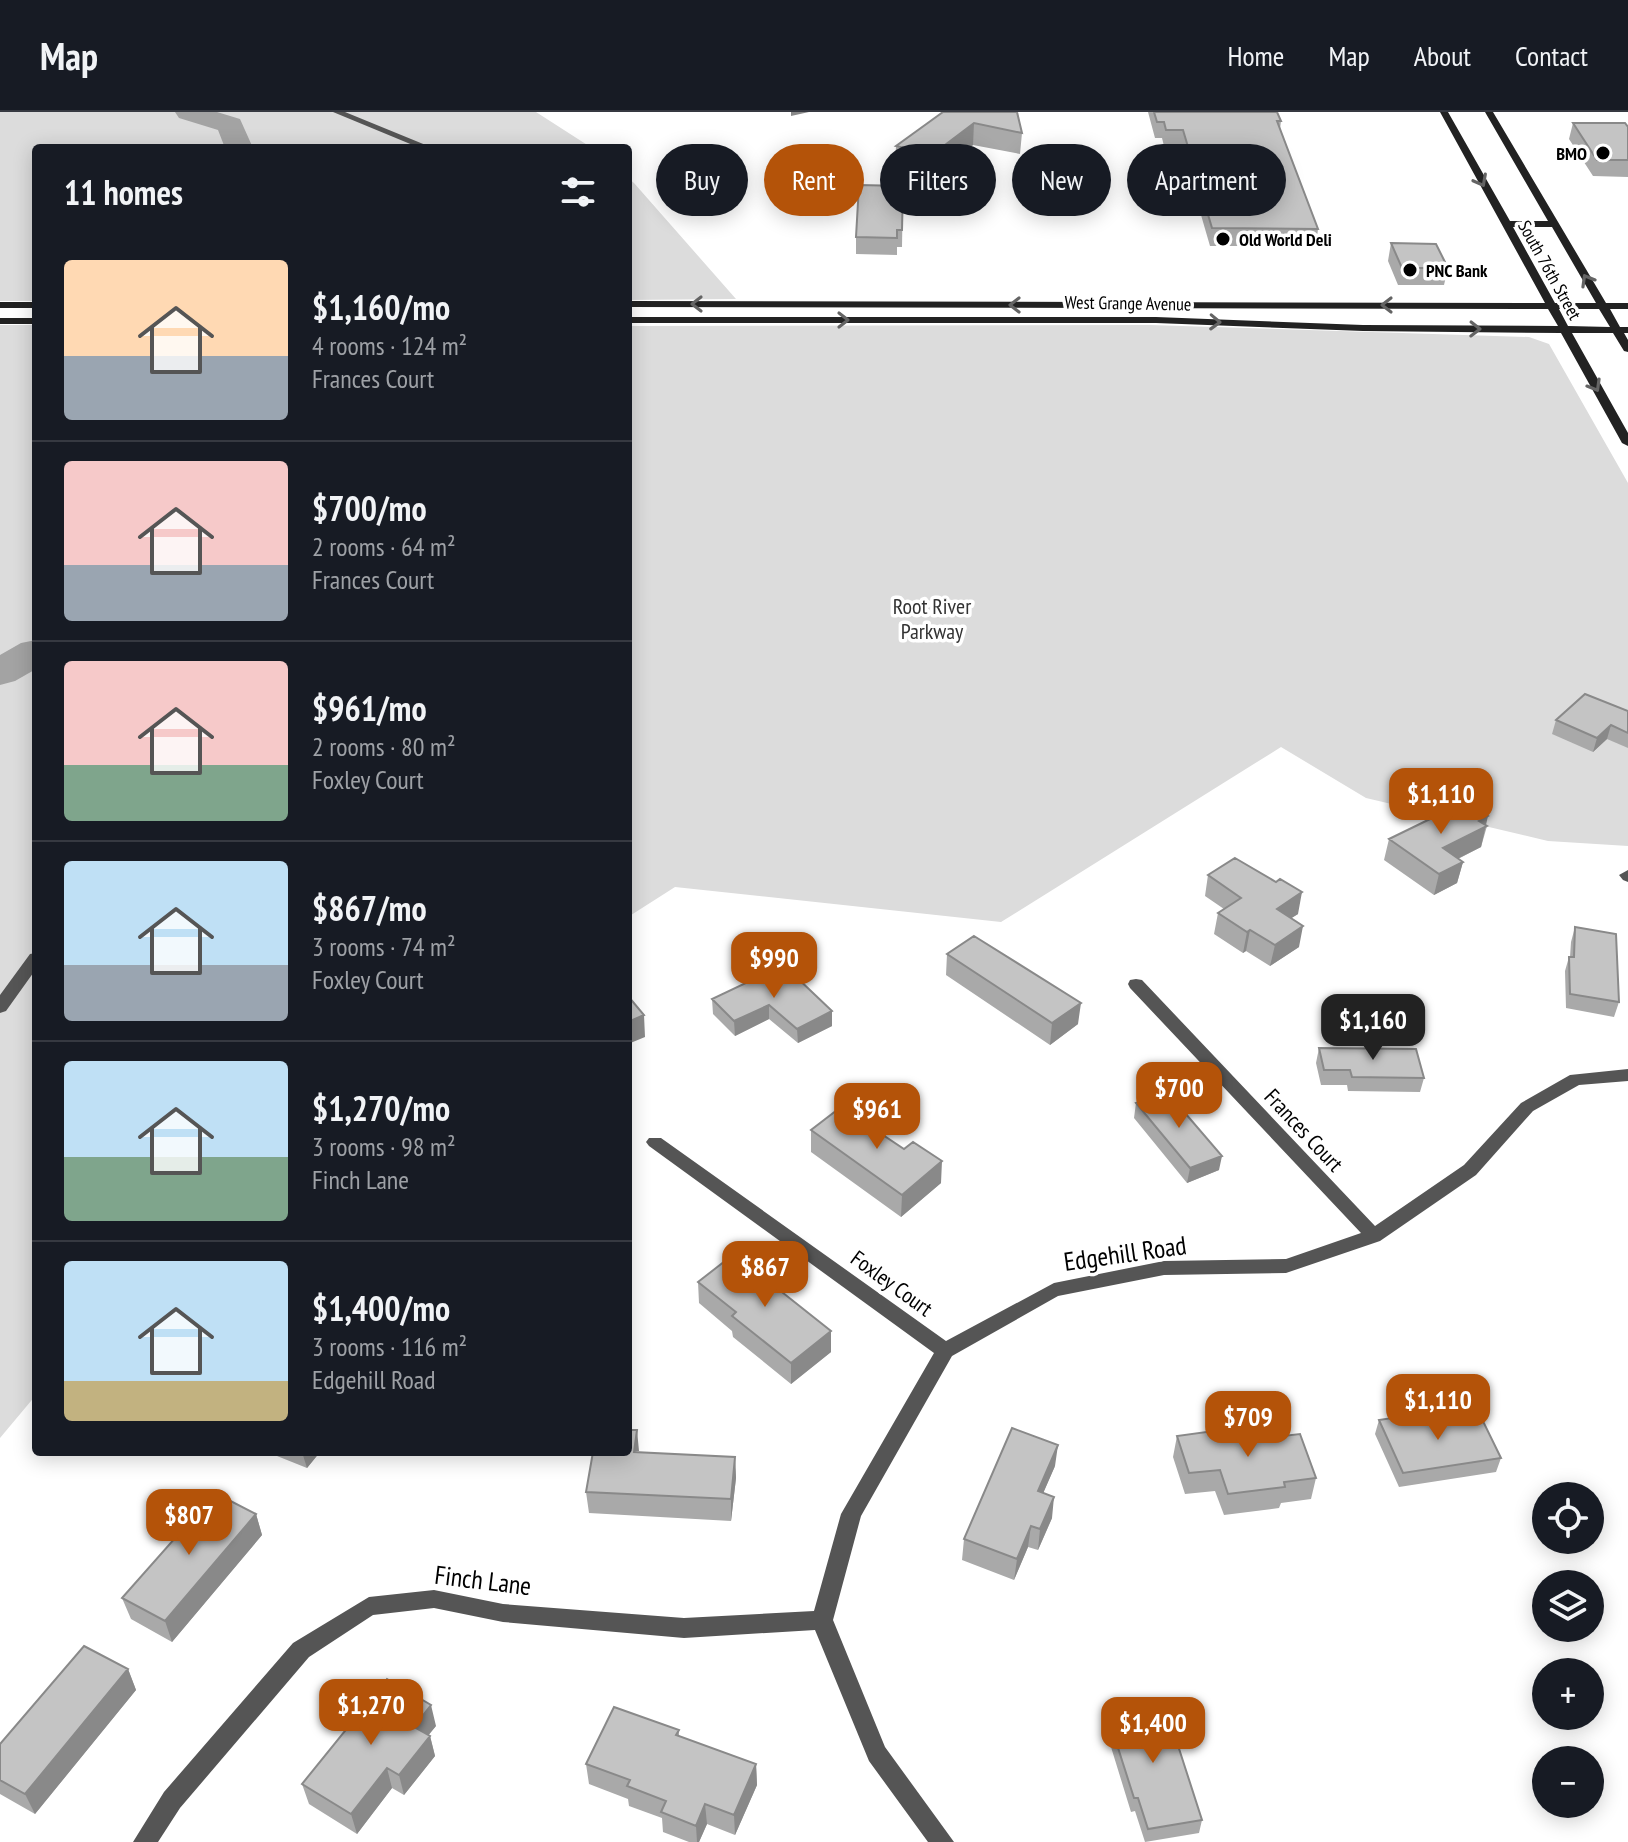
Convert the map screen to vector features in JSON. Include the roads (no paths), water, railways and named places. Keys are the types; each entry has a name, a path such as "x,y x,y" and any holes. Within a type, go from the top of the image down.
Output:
{"street":[{"path":"337,112 418,144"},
{"name":"South 76th Street","path":"1444,112 1562,330 1628,443"},
{"name":"South 76th Street","path":"1489,112 1602,306 1623,330 1628,349"},
{"path":"1504,224 1555,224"},
{"name":"West Grange Avenue","path":"632,304 1628,306"},
{"path":"0,305 32,305"},
{"path":"1353,306 1363,328"},
{"name":"West Grange Avenue","path":"632,320 1156,320 1363,328 1623,330"},
{"path":"0,321 32,321"},
{"path":"1610,413 1628,413"},
{"path":"0,1007 32,963"},
{"name":"Frances Court","path":"1136,984 1374,1236"},
{"name":"Edgehill Road","path":"945,1351 1054,1290 1164,1268 1286,1266 1374,1236 1470,1170 1527,1107 1576,1079 1628,1075"},
{"name":"Foxley Court","path":"655,1142 945,1351"},
{"path":"942,1842 877,1754 822,1620 851,1514 945,1351"},
{"name":"Finch Lane","path":"145,1842 172,1800 301,1650 369,1606 434,1599 503,1613 684,1628 822,1620"}],"waterway":[{"path":"189,112 230,125 237,144"},
{"path":"0,672 32,654"}],"place":[{"name":"BMO","path":"1603,153"},
{"name":"Old World Deli","path":"1223,239"},
{"name":"PNC Bank","path":"1410,270"}],"park label":[{"name":"Root River Parkway","path":"932,618"}]}
